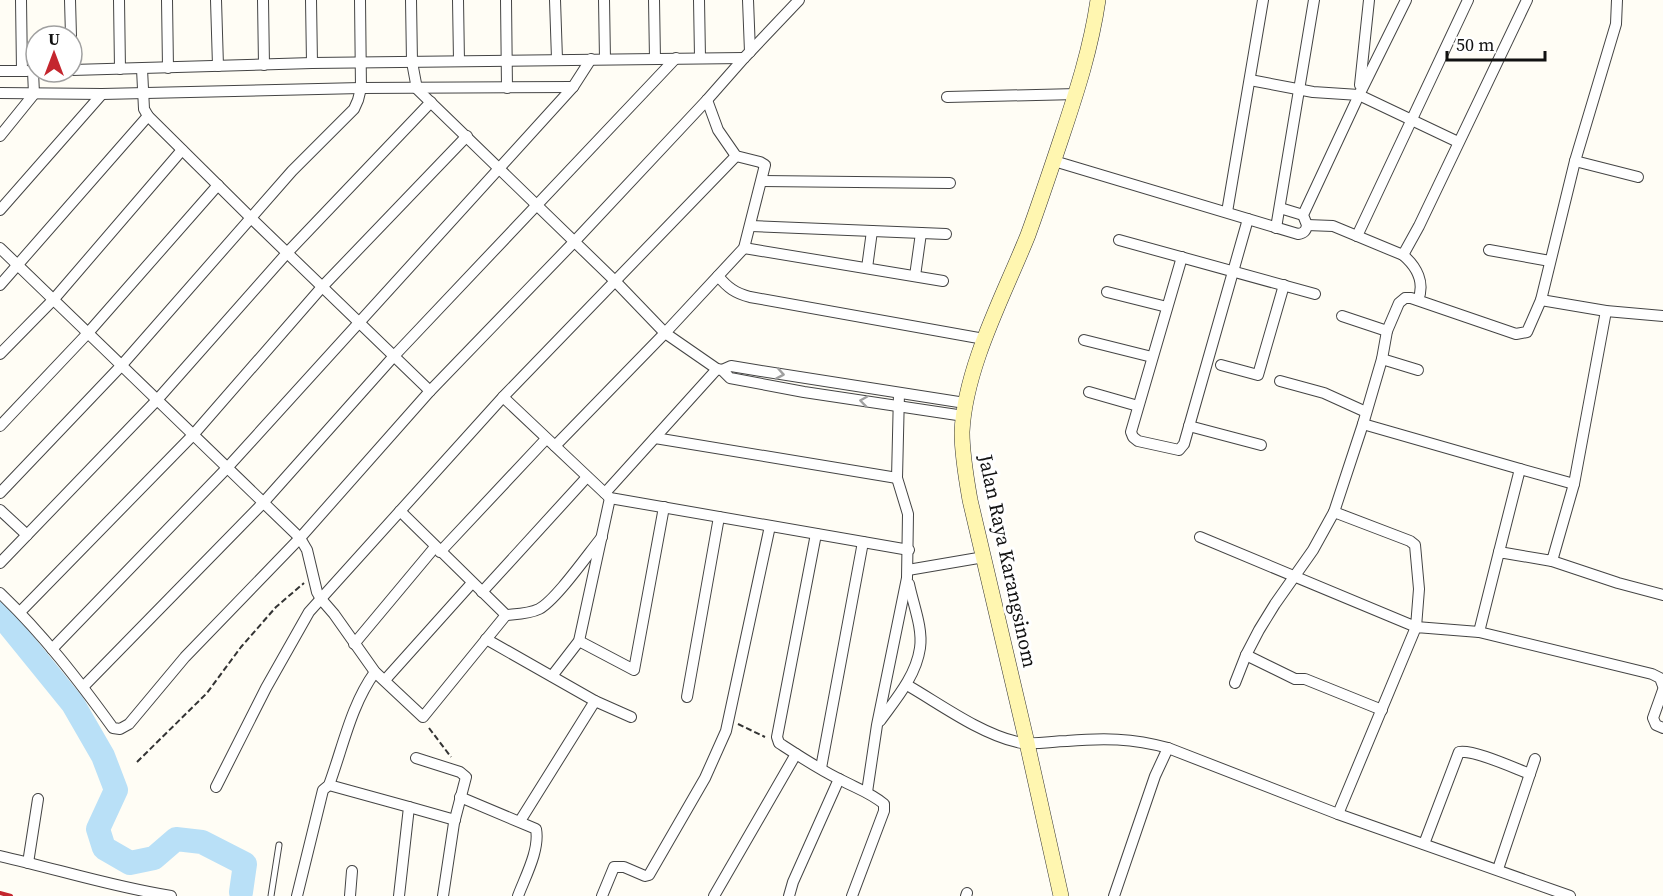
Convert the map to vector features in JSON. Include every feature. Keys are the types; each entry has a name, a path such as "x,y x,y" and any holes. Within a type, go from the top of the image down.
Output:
{"street":[{"path":"0,71 22,71 21,0"},
{"path":"70,0 70,24"},
{"path":"119,0 120,69"},
{"path":"167,0 168,68"},
{"path":"216,0 218,66"},
{"path":"263,0 264,65"},
{"path":"311,0 312,63"},
{"path":"0,493 121,366 292,171 354,109 361,88 360,0"},
{"path":"411,0 412,62 417,89 615,281 665,333 730,378 898,406 964,409"},
{"path":"458,0 459,61"},
{"path":"506,0 507,88"},
{"path":"555,0 557,59"},
{"path":"604,0 604,58"},
{"path":"654,0 655,58"},
{"path":"699,0 700,57"},
{"path":"747,55 748,0"},
{"path":"0,593 52,649 113,728 120,729 129,724 185,657 300,538 430,391 574,242 800,0"},
{"name":"Jalan Raya Karangsinom","path":"1061,896 965,474 962,433 964,409 984,339 1028,234 1077,94 1089,52 1098,0"},
{"path":"1227,212 1263,0"},
{"path":"1276,228 1314,0"},
{"path":"1359,95 1369,0"},
{"path":"1054,161 1276,228 1298,234 1306,231 1305,220 1359,95 1406,0"},
{"path":"1357,236 1468,0"},
{"path":"1403,255 1527,0"},
{"path":"1235,683 1246,655 1275,604 1296,577 1334,512 1363,424 1382,359 1387,331 1402,300 1411,298 1488,325 1522,334 1527,332 1540,300 1575,161 1616,24 1617,0"},
{"path":"84,70 747,55"},
{"path":"83,687 263,502 394,356 676,58"},
{"path":"52,649 227,468 573,87 591,59"},
{"path":"142,69 144,109 148,116 251,219 430,391"},
{"path":"1250,80 1349,96 1359,95 1458,142"},
{"path":"0,136 34,94 34,84"},
{"path":"0,93 102,94 361,88 573,87"},
{"path":"0,210 102,94"},
{"path":"947,97 1077,94"},
{"path":"354,644 438,550 665,333 744,248 765,165 736,156 718,130 707,100"},
{"path":"0,563 157,400 287,253 431,102"},
{"path":"0,285 148,116"},
{"path":"20,612 194,435 322,287 467,136"},
{"path":"0,354 54,299 182,150"},
{"path":"216,787 266,688 309,612 503,397 736,156"},
{"path":"1575,161 1638,177"},
{"path":"762,181 950,183"},
{"path":"0,426 88,333 218,185"},
{"path":"1280,208 1305,220 1333,226 1403,255 1421,282 1418,300"},
{"path":"1182,257 1131,432 1138,441 1179,450 1184,444 1248,219"},
{"path":"751,226 946,234"},
{"path":"867,268 872,231"},
{"path":"915,276 921,233"},
{"path":"1119,240 1315,294"},
{"path":"0,248 300,538 308,550 321,599 375,672 423,717 506,615 540,609 552,598 602,537"},
{"path":"744,248 943,281"},
{"path":"1489,250 1550,261"},
{"path":"718,276 735,293 750,297 984,339"},
{"path":"1221,365 1258,375 1284,285"},
{"path":"1107,292 1167,307"},
{"path":"1540,300 1606,311 1663,316"},
{"path":"1552,561 1574,484 1606,311"},
{"path":"1342,316 1387,331"},
{"path":"1084,340 1152,357"},
{"path":"1382,359 1418,370"},
{"path":"552,676 579,641 602,537 608,495 655,438 720,369 731,366 899,393 964,409"},
{"path":"1280,381 1324,393 1366,412"},
{"path":"1089,392 1138,406"},
{"path":"867,792 877,725 908,574 908,514 897,478 899,393"},
{"path":"503,397 608,495 909,550"},
{"path":"1363,424 1574,484"},
{"path":"1189,426 1261,445"},
{"path":"655,438 897,478"},
{"path":"1479,632 1520,469"},
{"path":"482,592 587,477"},
{"path":"579,641 634,670 664,507"},
{"path":"0,510 27,535"},
{"path":"400,511 506,615"},
{"path":"1334,512 1415,545 1419,589 1416,627 1338,814"},
{"path":"687,697 719,517"},
{"path":"602,896 614,867 624,867 645,876 649,874 712,764 730,720 770,526"},
{"path":"816,534 777,732 779,743 839,779 867,792 884,804 884,811 852,896"},
{"path":"1200,537 1416,627 1479,632 1652,674 1659,678 1663,688 1653,718 1656,725 1663,728"},
{"path":"821,768 863,542"},
{"path":"1499,552 1552,561 1663,595"},
{"path":"908,574 984,556"},
{"path":"877,725 907,685 920,647 908,574"},
{"path":"385,680 472,583"},
{"path":"486,639 595,701 631,717"},
{"path":"1246,655 1295,679 1305,679 1382,710"},
{"path":"297,896 322,790 329,785 351,719 375,672"},
{"path":"907,685 981,727 1017,742 1130,739 1168,748 1338,814 1570,896"},
{"path":"520,821 595,701"},
{"path":"1114,896 1155,776 1168,748"},
{"path":"1424,844 1459,752 1463,751 1490,759 1530,774"},
{"path":"714,896 796,754"},
{"path":"416,758 460,772 466,777 455,819 443,896"},
{"path":"1498,869 1535,759"},
{"path":"789,896 839,779"},
{"path":"329,785 455,819"},
{"path":"460,797 536,829 538,837 518,896"},
{"path":"28,862 38,799"},
{"path":"399,896 409,807"},
{"path":"0,856 105,884 171,896"},
{"path":"350,896 352,871"},
{"path":"785,896 794,882"}],"lane":[{"path":"271,896 279,845"}],"path":[{"path":"137,762 207,693 241,647 276,607 301,585 314,578"},
{"path":"423,717 460,772"},
{"path":"730,720 779,743"}],"waterway":[{"path":"0,614 73,704 103,756 116,790 98,829 104,848 130,863 154,858 176,839 202,842 245,864 241,892"}],"railway":[{"path":"0,893 11,896"}]}
